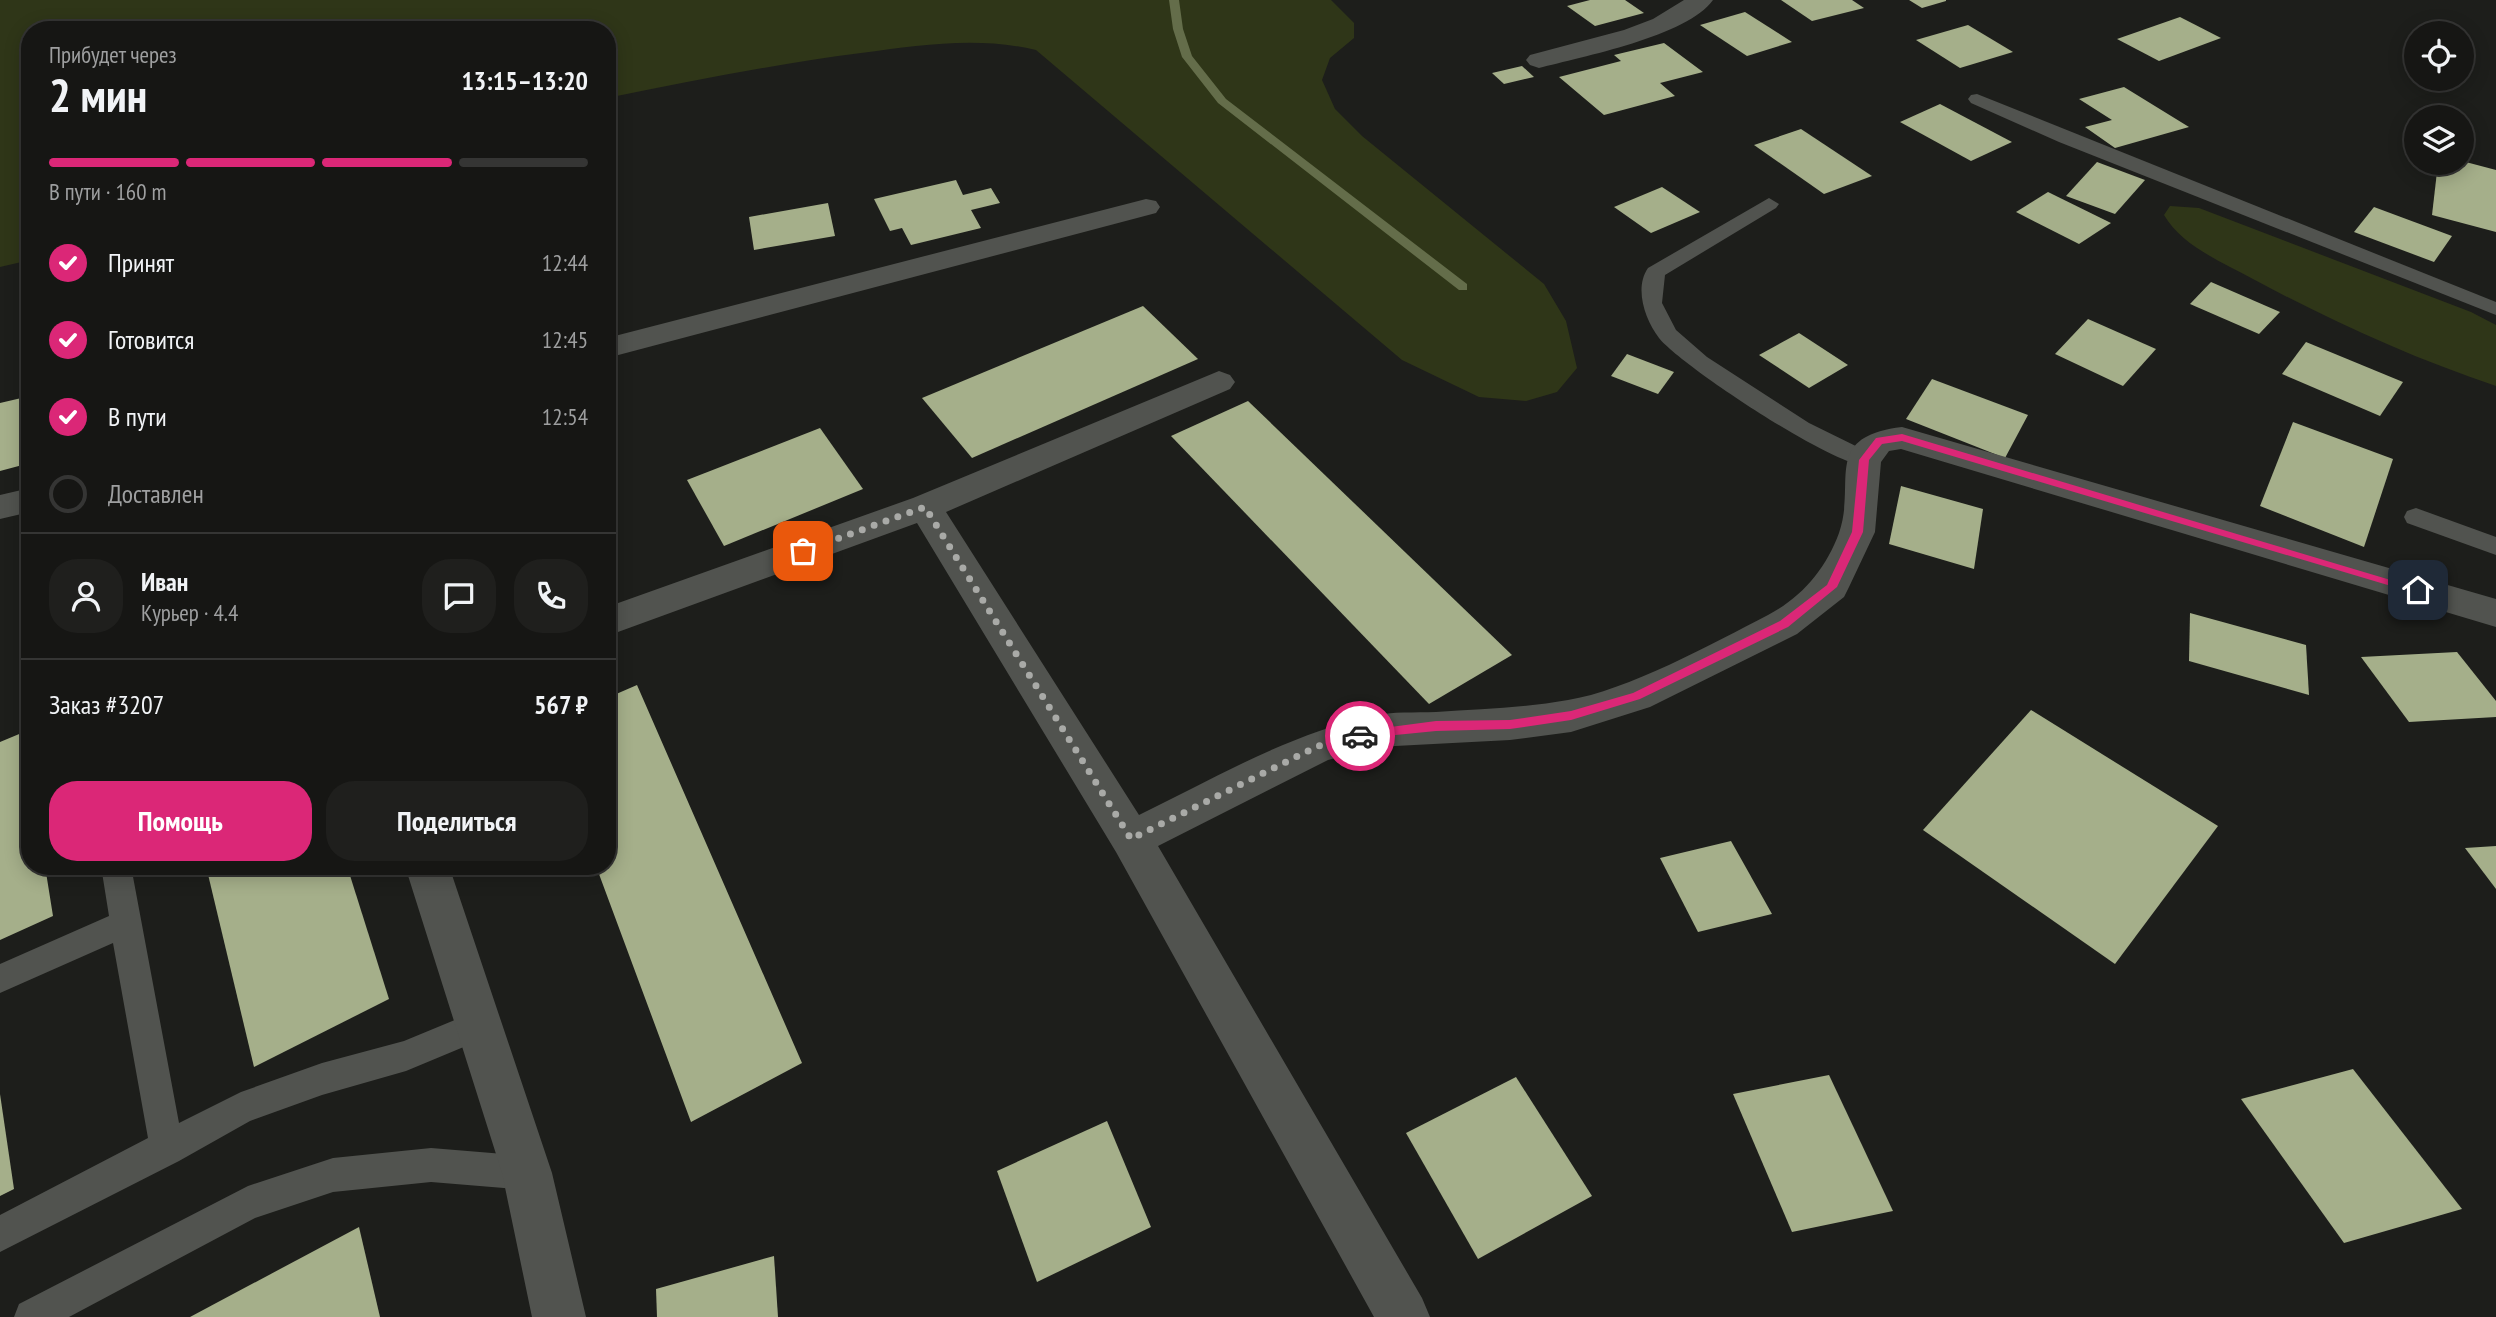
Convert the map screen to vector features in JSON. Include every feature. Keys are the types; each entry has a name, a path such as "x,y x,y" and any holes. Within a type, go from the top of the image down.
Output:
{"street":[{"path":"1539,60 1633,35 1662,24 1701,0"},
{"path":"616,346 1146,207"},
{"path":"616,619 925,507 1219,382"},
{"path":"1131,839 1318,746 1376,732 1510,724 1571,716 1636,696 1784,624 1831,587 1857,532 1864,460 1879,441 1902,438 2496,613"},
{"path":"0,507 21,502"},
{"path":"925,507 1131,839 1403,1317"},
{"path":"431,875 527,1173 559,1317"}],"lane":[{"path":"1977,99 2065,138 2496,309"},
{"path":"1769,204 1654,272 1652,303 1667,334 1699,362 1801,428 1864,460"},
{"path":"2416,517 2496,546"},
{"path":"117,875 167,1149"},
{"path":"0,979 125,923"},
{"path":"0,1234 241,1108 322,1079 406,1056 479,1025"},
{"path":"32,1317 248,1203 332,1175 431,1166 527,1173"}],"green space":[{"path":"0,0 1331,0 1354,23 1354,38 1330,58 1322,80 1335,109 1362,136 1544,284 1566,321 1577,368 1557,392 1526,401 1479,397 1402,360 1036,50 992,43 927,45 829,57 616,96 616,21 21,21 21,262 0,267"},
{"path":"2170,206 2199,208 2471,312 2496,325 2496,386 2372,338 2216,259 2181,236 2172,226 2164,215"}],"building":[{"path":"1590,0 1625,0 1644,13 1595,26 1567,6"},
{"path":"1781,0 1852,0 1864,8 1812,21"},
{"path":"1909,0 1946,0 1946,1 1922,8"},
{"path":"1745,12 1792,42 1747,56 1700,25"},
{"path":"2180,17 2221,38 2159,61 2117,39"},
{"path":"1968,25 2013,52 1960,68 1916,40"},
{"path":"1664,43 1703,72 1660,83 1675,96 1604,115 1559,77 1621,61 1614,55"},
{"path":"1522,66 1534,77 1504,84 1492,73"},
{"path":"2124,87 2189,127 2115,148 2085,127 2112,120 2079,99"},
{"path":"1940,104 2012,142 1971,161 1900,122"},
{"path":"1801,129 1872,176 1824,194 1754,145"},
{"path":"2097,162 2145,180 2115,214 2066,196"},
{"path":"2474,164 2496,170 2496,232 2432,215 2437,175 2474,175"},
{"path":"956,180 963,195 991,188 1000,203 971,210 981,228 911,245 902,228 890,231 874,199"},
{"path":"1662,187 1700,212 1651,233 1614,207"},
{"path":"2048,192 2111,223 2079,244 2016,212"},
{"path":"828,203 835,236 754,250 749,217"},
{"path":"2374,207 2452,236 2434,262 2354,232"},
{"path":"2211,282 2280,312 2259,334 2190,304"},
{"path":"1143,306 1198,359 972,458 922,398"},
{"path":"2088,319 2156,349 2123,386 2055,354"},
{"path":"1799,333 1848,365 1809,388 1759,355"},
{"path":"2306,342 2403,382 2380,416 2282,374"},
{"path":"1627,354 1674,372 1658,394 1611,376"},
{"path":"1932,379 2028,415 2005,458 1906,419"},
{"path":"21,398 21,465 0,471 0,403"},
{"path":"1248,401 1512,655 1429,704 1171,436"},
{"path":"2293,422 2393,459 2364,547 2260,506"},
{"path":"820,428 863,489 724,546 687,480"},
{"path":"1901,486 1983,509 1974,569 1889,544"},
{"path":"2190,613 2306,645 2309,695 2189,661"},
{"path":"2457,652 2496,701 2496,717 2409,722 2361,657"},
{"path":"637,685 802,1063 691,1122 599,875 616,875 616,694"},
{"path":"2031,710 2218,826 2115,964 1923,830"},
{"path":"21,733 21,875 46,875 53,916 0,940 0,742"},
{"path":"1731,841 1772,914 1698,932 1660,858"},
{"path":"2496,846 2496,889 2465,848"},
{"path":"208,875 350,875 389,999 254,1067"},
{"path":"2353,1069 2462,1209 2344,1243 2241,1099"},
{"path":"1829,1075 1893,1211 1792,1232 1733,1094"},
{"path":"1516,1077 1592,1196 1478,1259 1406,1133"},
{"path":"0,1094 14,1189 0,1196"},
{"path":"1107,1121 1151,1227 1037,1282 997,1171"},
{"path":"359,1227 380,1317 190,1317"},
{"path":"774,1256 778,1317 657,1317 656,1289"}],"waterway":[{"path":"1174,0 1178,29 1187,57 1222,101 1463,287"}],"way so far":[{"path":"803,551 925,507 1131,839 1318,746 1360,736"}],"route":[{"path":"1360,736 1436,726 1510,724 1571,716 1636,696 1784,624 1831,587 1857,532 1864,460 1879,441 1902,438 2418,590"}]}
